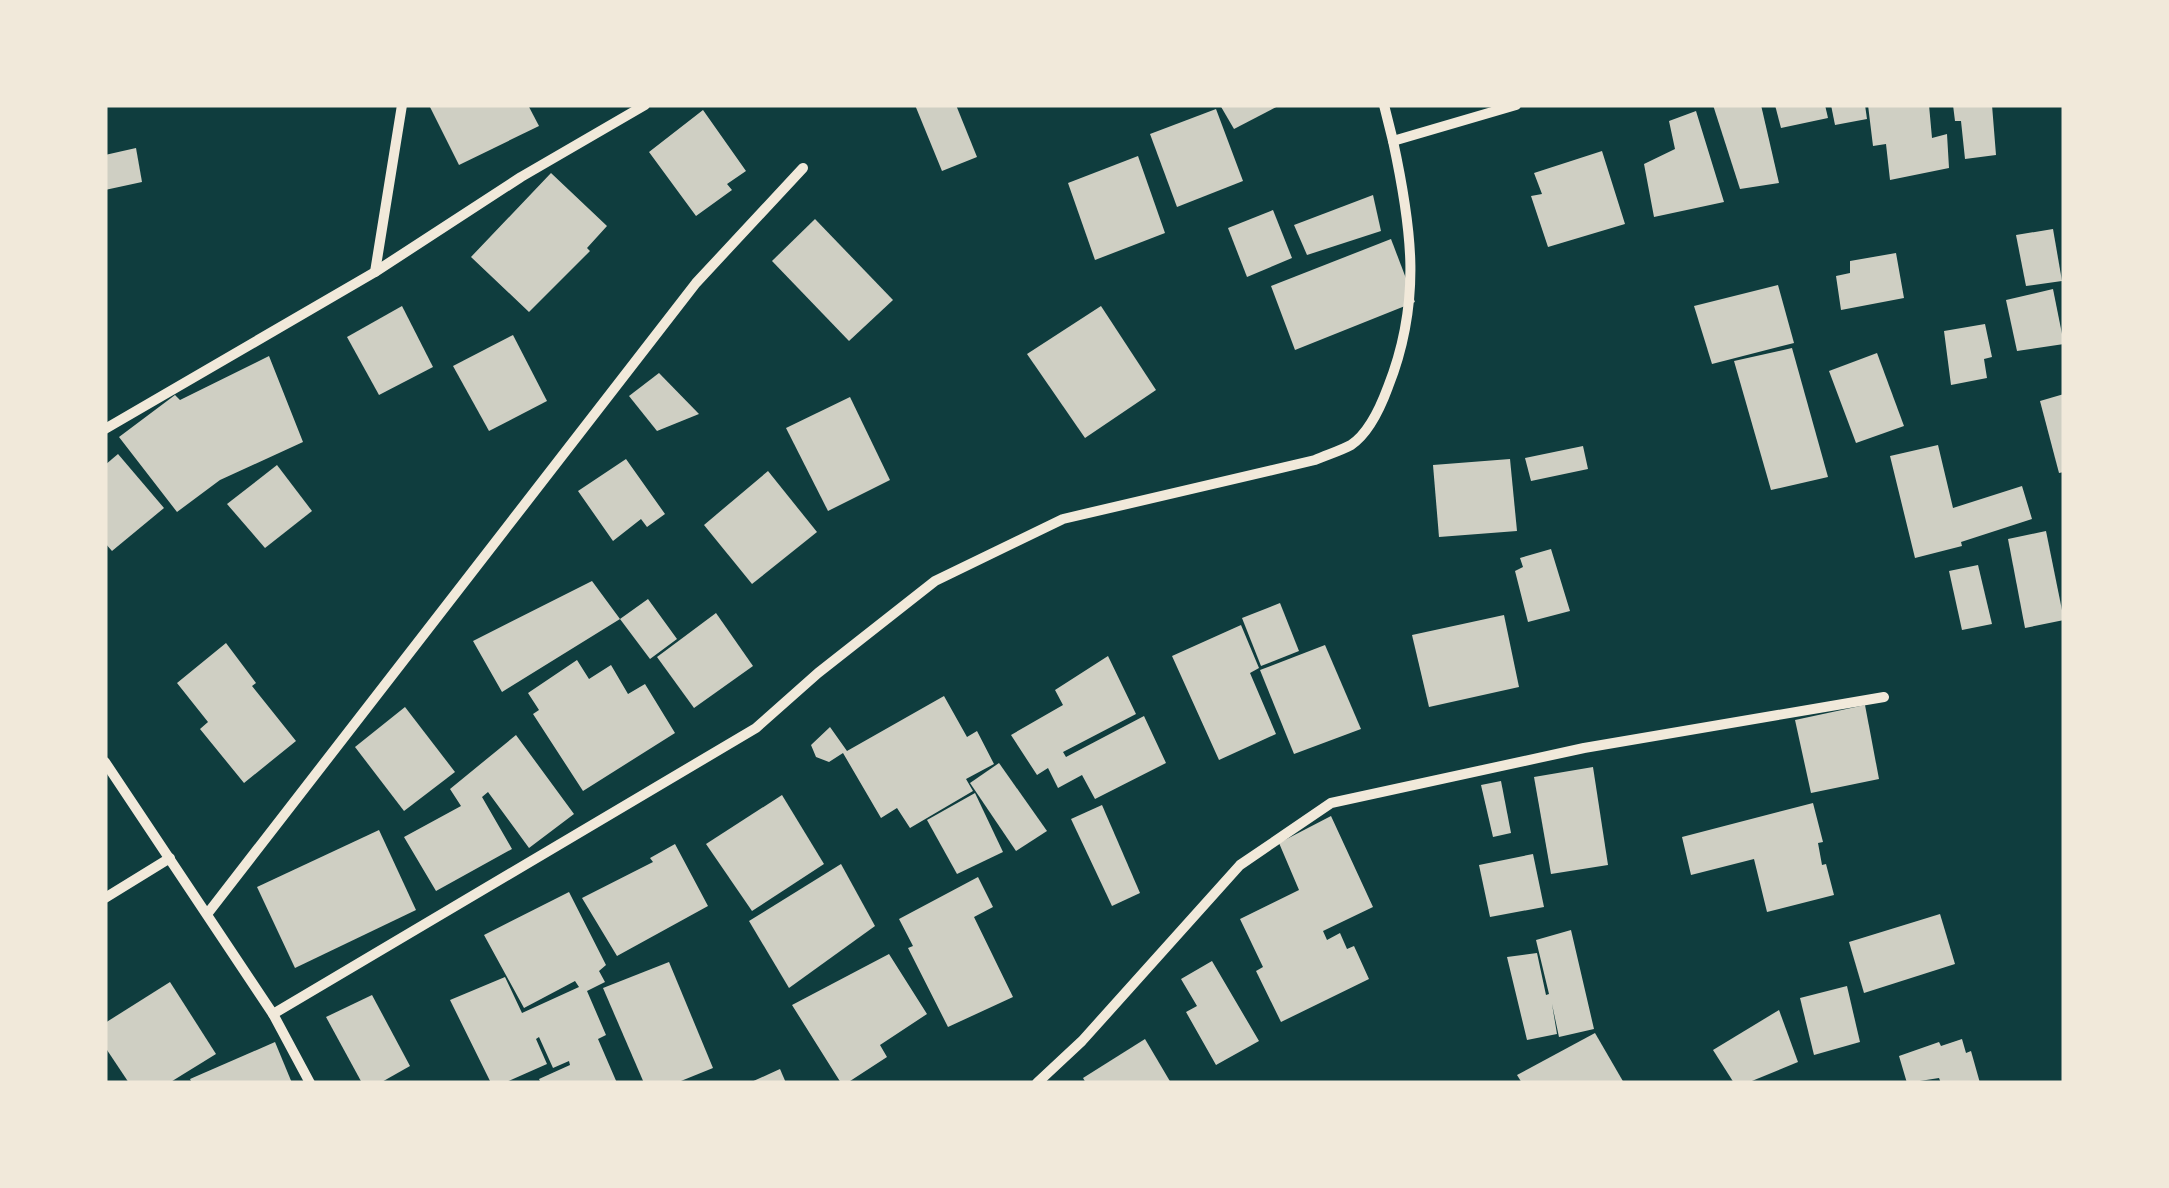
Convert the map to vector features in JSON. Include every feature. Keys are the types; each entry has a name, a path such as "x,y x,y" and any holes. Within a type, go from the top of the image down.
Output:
{"street":[{"path":"374,272 402,105"},
{"path":"105,429 374,272 521,177 645,105"},
{"path":"273,1014 756,728 935,581 1063,519 1315,460 1353,444 1379,410 1404,348 1413,274 1406,207 1384,105"},
{"path":"1394,142 1516,105"},
{"path":"208,914 696,284 803,168"},
{"path":"1037,1083 1082,1041 1240,865 1331,802 1584,748 1884,697"},
{"path":"105,762 273,1014 310,1083"},
{"path":"105,898 170,858"}],"building":[{"path":"429,105 528,105 539,126 459,165"},
{"path":"915,105 956,105 977,157 942,171"},
{"path":"1220,105 1280,105 1234,129"},
{"path":"1713,105 1761,105 1779,183 1740,189"},
{"path":"1775,105 1825,105 1828,118 1781,128"},
{"path":"1831,105 1865,105 1867,119 1835,125"},
{"path":"1868,105 1929,105 1932,138 1947,134 1949,168 1890,180 1886,144 1873,146"},
{"path":"1953,105 1992,105 1996,155 1965,159 1961,121 1955,121"},
{"path":"1216,109 1243,181 1177,207 1150,134"},
{"path":"703,110 746,171 727,184 732,190 696,216 649,152"},
{"path":"1696,111 1724,202 1654,217 1644,164 1675,149 1669,121"},
{"path":"136,148 142,182 105,190 105,155"},
{"path":"1602,151 1625,224 1548,247 1531,196 1542,194 1534,173"},
{"path":"1138,156 1165,233 1095,260 1068,183"},
{"path":"551,173 607,226 587,248 590,251 529,312 471,257"},
{"path":"1373,195 1381,231 1307,255 1294,225"},
{"path":"1273,210 1292,258 1247,277 1228,228"},
{"path":"815,219 893,300 849,341 772,261"},
{"path":"2053,229 2062,281 2026,286 2016,235"},
{"path":"1391,239 1415,302 1295,350 1271,286"},
{"path":"1896,253 1904,298 1841,310 1836,276 1850,273 1850,261"},
{"path":"1778,285 1794,343 1712,364 1694,306"},
{"path":"2053,289 2064,344 2017,351 2006,300"},
{"path":"402,306 433,367 379,395 347,337"},
{"path":"1101,306 1156,390 1085,438 1027,354"},
{"path":"1985,324 1992,357 1984,359 1987,378 1951,385 1944,331"},
{"path":"513,335 547,401 489,431 453,366"},
{"path":"1792,348 1828,477 1771,490 1734,361"},
{"path":"1877,353 1904,426 1856,443 1829,371"},
{"path":"269,356 303,442 220,480 177,512 119,437 175,395 180,400"},
{"path":"659,373 699,414 657,431 629,396"},
{"path":"2064,394 2064,472 2059,473 2040,401"},
{"path":"850,397 890,480 828,511 786,428"},
{"path":"1938,445 1953,508 2022,486 2032,519 1961,542 1962,546 1915,558 1890,456"},
{"path":"1583,446 1588,469 1531,481 1525,458"},
{"path":"118,454 164,508 112,551 105,543 105,465"},
{"path":"626,459 665,514 647,527 641,519 613,541 578,491"},
{"path":"1510,459 1517,531 1439,537 1433,465"},
{"path":"277,465 312,511 265,548 227,504"},
{"path":"768,471 817,532 752,584 704,525"},
{"path":"2046,531 2064,620 2025,628 2008,539"},
{"path":"1551,549 1570,611 1528,622 1515,571 1523,567 1520,558"},
{"path":"1978,565 1992,624 1962,630 1949,571"},
{"path":"592,581 620,619 502,692 473,641"},
{"path":"648,599 677,639 650,659 620,619"},
{"path":"1280,603 1299,651 1261,666 1242,618"},
{"path":"716,613 753,666 694,708 657,657"},
{"path":"1504,615 1519,687 1429,707 1412,635"},
{"path":"1241,625 1259,668 1250,673 1276,734 1219,760 1172,656"},
{"path":"226,643 256,683 252,686 296,741 244,783 200,729 208,722 177,683"},
{"path":"1325,645 1361,729 1294,754 1260,670"},
{"path":"1108,656 1136,714 1063,752 1066,757 1144,716 1166,763 1095,799 1082,775 1058,788 1048,768 1037,775 1011,735 1063,705 1055,690"},
{"path":"577,660 589,679 611,665 628,694 645,684 675,733 583,791 533,714 539,710 528,693"},
{"path":"944,696 967,737 977,731 994,764 966,779 973,791 910,828 897,808 881,818 843,753 829,762 816,757 811,745 830,727 847,751"},
{"path":"1865,705 1879,779 1811,793 1795,720"},
{"path":"405,707 455,772 404,811 355,747"},
{"path":"516,735 574,814 529,848 488,792 482,797 512,849 436,891 404,837 461,806 450,789"},
{"path":"999,763 1047,831 1016,851 970,783"},
{"path":"1593,767 1608,865 1551,874 1534,777"},
{"path":"1501,781 1511,833 1493,837 1481,785"},
{"path":"975,793 1003,852 957,874 927,820"},
{"path":"782,795 824,864 752,911 706,844"},
{"path":"1813,803 1823,842 1818,843 1822,865 1826,864 1834,895 1767,912 1754,859 1691,875 1682,837"},
{"path":"1102,805 1140,893 1112,906 1071,819"},
{"path":"1331,816 1373,907 1323,931 1327,940 1340,933 1347,949 1354,946 1369,979 1281,1022 1256,971 1263,967 1240,919 1299,890 1279,843"},
{"path":"379,830 416,910 295,968 257,887"},
{"path":"675,844 708,906 617,956 582,898 653,862 650,858"},
{"path":"1533,854 1544,907 1490,917 1479,865"},
{"path":"841,864 875,926 789,988 749,921"},
{"path":"978,877 993,907 974,917 1013,997 948,1027 908,948 913,946 899,919"},
{"path":"569,892 606,965 599,971 605,982 587,991 606,1035 598,1039 617,1083 541,1083 539,1079 570,1065 569,1061 553,1068 539,1037 536,1039 547,1064 504,1083 491,1083 450,1000 505,977 522,1013 579,987 575,981 524,1008 484,935"},
{"path":"1940,914 1955,964 1864,993 1849,942"},
{"path":"1571,930 1594,1029 1559,1037 1552,1004 1557,1034 1527,1040 1507,957 1537,953 1546,995 1549,994 1536,940"},
{"path":"889,954 927,1014 880,1045 887,1057 841,1083 792,1005"},
{"path":"1212,961 1259,1041 1216,1065 1186,1012 1197,1006 1181,979"},
{"path":"669,962 713,1068 676,1083 644,1083 603,988"},
{"path":"170,982 216,1054 169,1083 129,1083 105,1047 105,1023"},
{"path":"1847,986 1860,1042 1814,1055 1800,998"},
{"path":"372,995 410,1066 380,1083 362,1083 326,1017"},
{"path":"1779,1010 1798,1062 1747,1083 1734,1083 1713,1050"},
{"path":"1595,1033 1624,1083 1522,1083 1517,1075"},
{"path":"1145,1039 1171,1083 1086,1083 1083,1078"},
{"path":"1962,1039 1966,1053 1971,1051 1980,1083 1941,1083 1939,1078 1907,1083 1899,1056 1939,1042 1941,1046"},
{"path":"275,1042 292,1083 192,1083 190,1079"},
{"path":"780,1069 786,1083 749,1083"}]}
